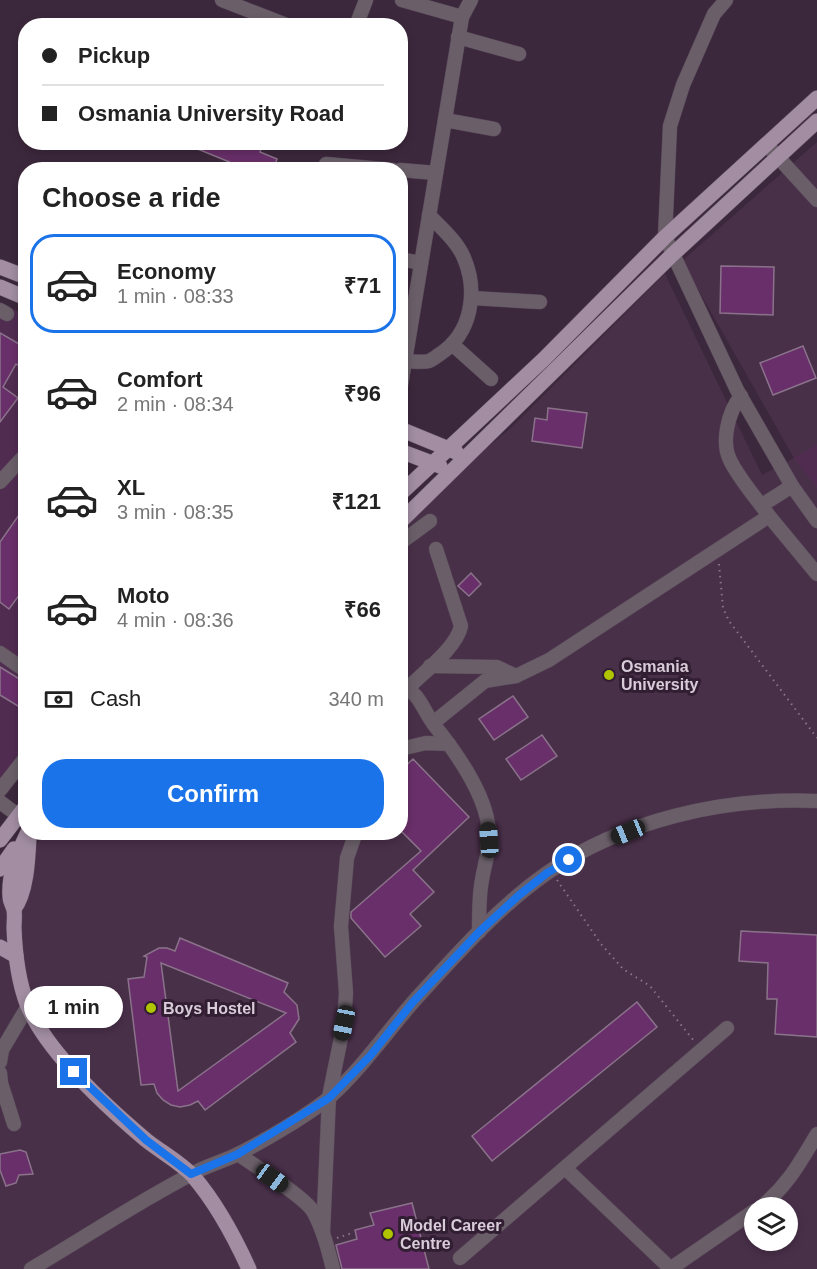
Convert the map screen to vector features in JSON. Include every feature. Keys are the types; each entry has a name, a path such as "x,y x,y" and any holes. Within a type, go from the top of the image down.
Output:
{"main road":[{"path":"408,514 672,255 772,151 817,98"},
{"path":"408,486 543,359 665,237 772,151 817,121"},
{"path":"0,267 18,274"},
{"path":"0,287 18,295"},
{"path":"408,432 468,458"},
{"path":"408,455 454,471"},
{"path":"0,840 18,821"},
{"path":"0,869 22,840"},
{"path":"28,840 28,860 20,901 14,909 19,979 28,1006 45,1036 74,1072 146,1140 191,1174 215,1204 249,1269"},
{"path":"0,947 16,956"}],"street":[{"path":"222,0 268,18"},
{"path":"359,18 366,0"},
{"path":"402,0 465,7 458,37 421,263 408,306"},
{"path":"726,0 714,14 683,85 670,126 665,237 741,396 792,486 817,520"},
{"path":"458,37 519,54"},
{"path":"445,120 494,129"},
{"path":"772,151 817,200"},
{"path":"408,171 436,173"},
{"path":"408,361 429,361 447,349 460,334 468,319 472,298 464,256 429,215"},
{"path":"408,261 421,263"},
{"path":"472,298 540,302"},
{"path":"452,344 491,379"},
{"path":"741,396 736,402 730,421 726,445 730,460 765,511 817,574"},
{"path":"0,482 18,463"},
{"path":"433,723 485,681 516,676 549,660 717,550 792,486"},
{"path":"408,537 430,521"},
{"path":"408,683 430,666 459,636 461,626 442,560 436,549"},
{"path":"0,653 18,665"},
{"path":"430,666 497,667 516,676"},
{"path":"408,689 418,697 474,784 488,822 489,840 480,887 479,932"},
{"path":"408,747 426,743 449,744"},
{"path":"3,782 18,766"},
{"path":"39,1267 191,1174 238,1154 329,1098 370,1056 413,1002 479,932 518,896 550,871 587,849 649,824 737,804 792,800 817,801"},
{"path":"0,802 18,813"},
{"path":"323,1233 329,1098 344,1023 346,974 341,926 347,858 353,840"},
{"path":"0,1062 2,1050 28,1006"},
{"path":"460,1258 727,1028"},
{"path":"0,1073 14,1124"},
{"path":"773,1197 794,1173 817,1134"},
{"path":"238,1154 312,1210 323,1233 333,1269"},
{"path":"565,1168 670,1269 744,1218"}],"path":[{"path":"717,550 723,608 729,621 817,738"},
{"path":"550,871 601,944 623,969 650,986 701,1051"}],"shaded area":[{"name":"Osmania University","path":"817,142 817,1269 0,1269 0,900 39,840 408,840 408,512 510,429 665,274 762,475 794,458 682,261"},
{"path":"0,303 18,311 18,779 0,803"},
{"path":"817,445 817,488 794,458"}],"building":[{"path":"200,150 261,150 260,152 277,159 276,162 229,162"},
{"path":"721,266 774,267 773,315 720,313"},
{"path":"0,333 18,343 18,365 16,364 3,387 18,398 0,422"},
{"path":"803,346 816,378 773,395 760,363"},
{"path":"548,408 587,413 582,448 532,441 535,418 547,420"},
{"path":"18,516 18,597 9,609 0,602 0,542"},
{"path":"471,573 481,584 469,596 458,586"},
{"path":"0,667 18,678 18,706 0,695"},
{"path":"513,696 528,717 494,740 479,719"},
{"path":"542,735 557,756 521,780 506,759"},
{"path":"413,759 469,817 413,870 434,892 410,914 421,926 385,957 351,918 351,912 421,851 408,838 408,764"},
{"path":"741,931 817,935 817,1037 775,1034 777,999 767,999 768,963 739,961"},
{"path":"180,938 288,983 284,992 297,1005 299,1019 290,1033 296,1042 205,1110 198,1101 180,1107 171,1105 157,1093 154,1084 141,1085 128,979 144,977 147,957 144,956 159,948 175,951","holes":["161,963 286,1013 178,1091"]},
{"path":"637,1002 657,1027 492,1161 472,1136"},
{"path":"20,1150 26,1152 33,1174 19,1175 16,1183 6,1186 0,1170 0,1154"},
{"name":"Model Career Centre","path":"412,1203 429,1269 342,1269 336,1245 357,1239 355,1230 374,1225 370,1213"}],"place":[{"name":"Osmania University","path":"609,675"},
{"name":"Boys Hostel","path":"151,1008"},
{"name":"Model Career Centre","path":"388,1234"}],"route":[{"path":"74,1072 146,1140 191,1174 238,1154 329,1098 370,1056 413,1002 479,932 518,896 547,873 569,860"}]}
